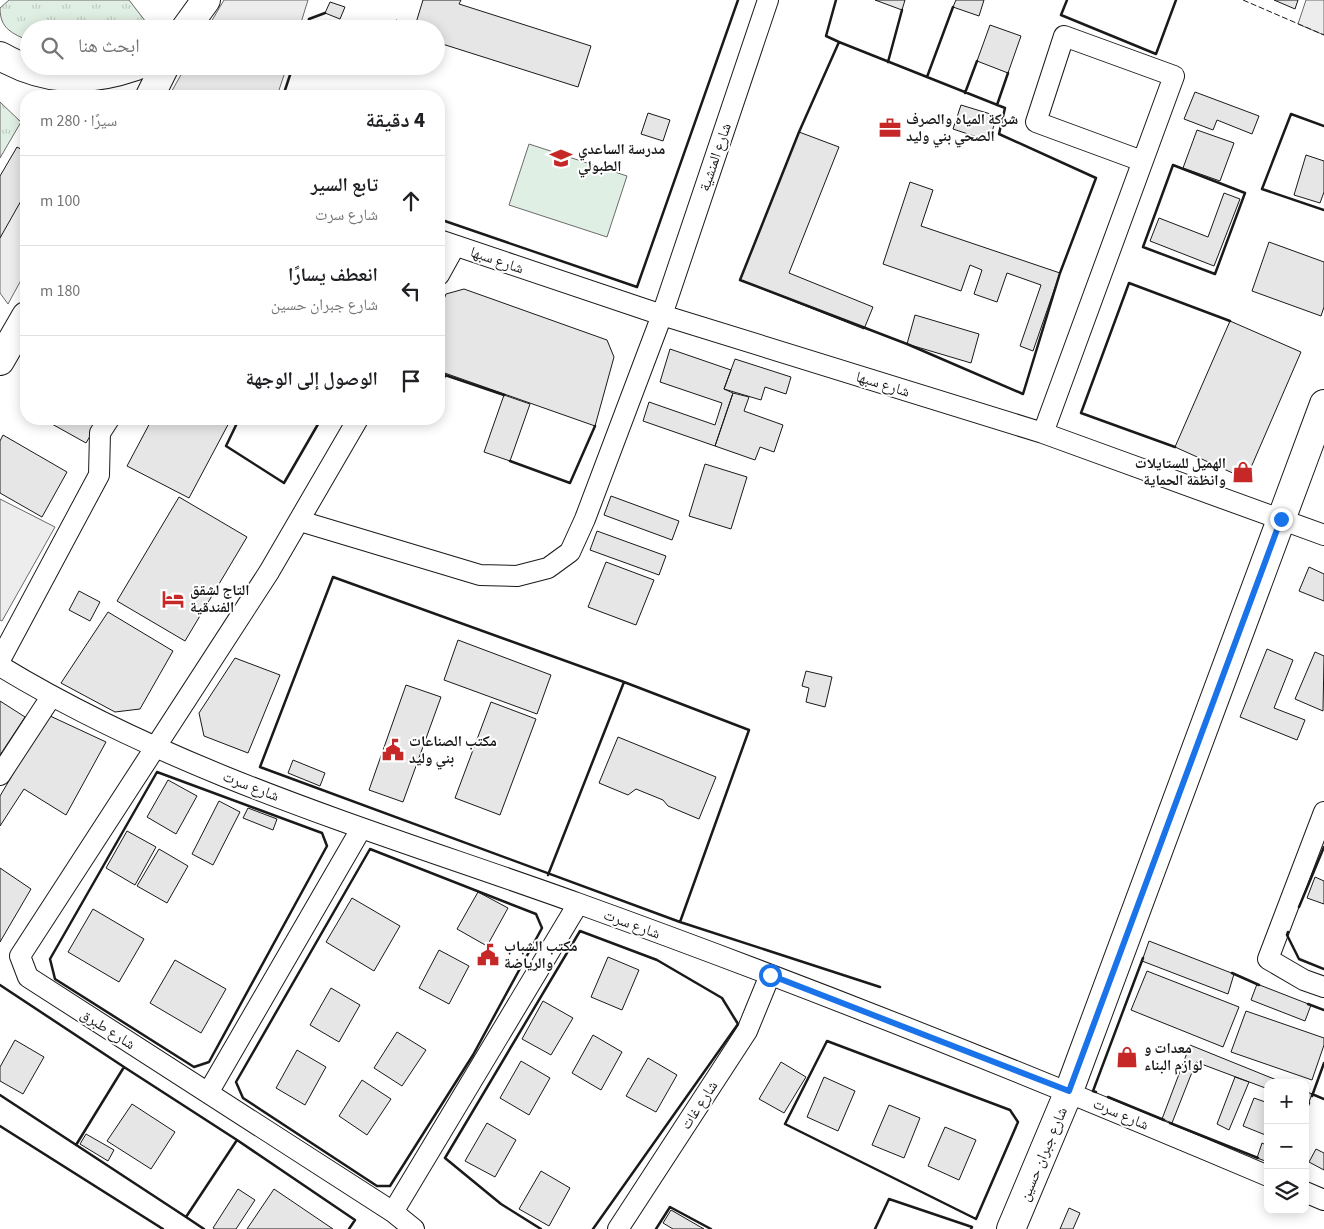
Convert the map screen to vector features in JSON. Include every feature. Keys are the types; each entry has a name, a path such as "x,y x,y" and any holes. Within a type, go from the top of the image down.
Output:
{"main road":[{"path":"192,20 206,0"},
{"path":"0,56 20,68"},
{"path":"45,75 79,79 110,75"},
{"path":"153,90 160,75"},
{"path":"2,354 20,326"},
{"name":"شارع جبران حسين","path":"1011,1229 1069,1091 1324,404"}],"street":[{"name":"شارع المنشية","path":"300,521 480,575 517,576 548,568 570,552 585,520 662,315 768,0"},
{"path":"1043,433 1174,76 1064,36 1036,122 1142,161"},
{"name":"شارع سبها","path":"447,243 662,315 1043,433 1324,535"},
{"path":"0,660 99,475 100,433 105,425"},
{"path":"153,748 269,572 355,425"},
{"name":"شارع سرت","path":"0,666 51,697 153,748 361,829 578,904 770,975 1069,1091 1264,1174"},
{"path":"0,775 51,697"},
{"name":"شارع طبرق","path":"153,748 20,956 28,977 393,1212 414,1229"},
{"path":"1324,812 1268,960 1304,980 1324,987"},
{"path":"208,1093 361,829"},
{"path":"393,1212 578,904"},
{"name":"شارع غات","path":"618,1229 747,1031 770,975"},
{"path":"1309,1194 1324,1200"}],"green space":[{"path":"9,0 129,0 144,20 20,20 20,37 12,33 5,26 2,21 0,8"},
{"path":"0,102 20,121 20,124 0,158"},
{"path":"529,144 627,176 607,237 509,205"}],"shaded area":[{"path":"224,0 308,0 302,20 212,20"},
{"path":"1306,0 1324,0 1324,35 1298,24"},
{"path":"181,75 284,75 279,90 172,90"},
{"path":"20,153 20,282 8,304 0,293 0,186"},
{"path":"0,499 55,527 2,621 0,620"}],"building":[{"path":"423,0 461,0 459,4 591,46 578,87 445,45 445,20 417,20"},
{"path":"875,0 905,0 902,10"},
{"path":"956,0 984,0 979,16 953,7"},
{"path":"1274,0 1298,0 1295,9"},
{"path":"330,2 345,7 340,19 325,13"},
{"path":"990,25 1021,36 1008,73 977,61"},
{"path":"1195,92 1259,116 1252,134 1217,120 1213,130 1184,119"},
{"path":"961,105 997,116 989,141 953,129"},
{"path":"648,113 670,120 663,141 641,134"},
{"path":"1197,130 1234,143 1220,181 1183,168"},
{"path":"799,132 839,147 789,273 873,307 864,329 740,280"},
{"path":"17,147 20,149 20,203 0,238 0,176"},
{"path":"1306,155 1324,161 1324,192 1320,203 1294,195"},
{"path":"910,182 933,190 921,226 1060,273 1033,351 1020,346 1041,285 1007,273 997,302 974,294 982,270 970,265 961,291 883,264"},
{"path":"1224,193 1240,199 1214,266 1150,241 1159,218 1208,237"},
{"path":"1269,242 1324,262 1324,307 1321,316 1252,291"},
{"path":"464,289 607,340 614,357 595,426 445,373 446,294"},
{"path":"915,315 979,334 971,363 907,344"},
{"path":"1230,321 1301,352 1246,479 1175,447"},
{"path":"670,349 731,370 724,389 733,393 715,446 643,421 649,402 715,425 722,403 660,382"},
{"path":"735,359 791,377 786,394 765,387 761,400 724,389"},
{"path":"733,393 749,397 744,411 783,425 774,452 760,447 755,460 715,446"},
{"path":"504,395 530,404 510,461 484,452"},
{"path":"54,425 96,425 86,443"},
{"path":"149,425 228,425 189,498 127,466"},
{"path":"3,435 67,472 42,517 0,493 0,441"},
{"path":"705,464 747,477 731,529 689,516"},
{"path":"611,496 679,521 672,540 604,515"},
{"path":"179,497 247,537 185,641 117,601"},
{"path":"597,531 666,556 659,575 590,550"},
{"path":"606,562 654,580 636,625 588,607"},
{"path":"1309,567 1324,574 1324,601 1299,591"},
{"path":"79,591 100,602 90,621 69,610"},
{"path":"108,612 173,651 140,709 115,712 61,683"},
{"path":"458,640 551,675 537,714 444,680"},
{"path":"1267,649 1293,660 1274,708 1305,720 1297,740 1240,717"},
{"path":"1315,652 1324,656 1323,711 1295,699"},
{"path":"235,658 280,675 248,753 204,736 199,713"},
{"path":"806,671 832,677 825,707 806,702 809,688 802,686"},
{"path":"406,685 441,697 403,802 369,790"},
{"path":"0,701 25,717 0,755"},
{"path":"491,702 536,719 500,815 455,798"},
{"path":"48,715 106,742 66,815 24,789 0,826 0,796"},
{"path":"618,737 716,777 699,819 668,806 663,800 636,789 628,795 599,783"},
{"path":"293,760 325,773 320,786 288,773"},
{"path":"168,780 197,796 176,834 147,817"},
{"path":"219,801 240,812 213,865 192,854"},
{"path":"248,808 277,819 273,830 243,818"},
{"path":"127,831 156,847 135,885 106,868"},
{"path":"159,849 188,866 167,903 137,886"},
{"path":"0,868 31,889 0,942"},
{"path":"1315,877 1324,881 1324,904 1307,898"},
{"path":"478,892 508,908 487,946 457,929"},
{"path":"352,898 400,926 374,971 326,942"},
{"path":"93,909 144,939 119,982 68,952"},
{"path":"1149,941 1234,974 1228,994 1142,961"},
{"path":"439,950 469,966 449,1004 419,988"},
{"path":"608,957 639,970 622,1010 591,997"},
{"path":"175,960 226,989 201,1033 150,1003"},
{"path":"1147,971 1239,1007 1223,1047 1131,1010"},
{"path":"1257,984 1311,1005 1305,1021 1251,1000"},
{"path":"331,988 360,1005 339,1042 310,1025"},
{"path":"543,1001 573,1018 551,1055 522,1039"},
{"path":"1246,1011 1324,1038 1324,1045 1312,1080 1231,1052"},
{"path":"397,1032 426,1050 402,1086 374,1068"},
{"path":"593,1035 622,1052 601,1090 572,1073"},
{"path":"15,1040 44,1057 23,1094 0,1081 0,1067"},
{"path":"1190,1045 1274,1079 1264,1079 1264,1088 1196,1062 1172,1123 1162,1119"},
{"path":"297,1050 326,1067 305,1105 276,1088"},
{"path":"648,1058 677,1075 656,1112 626,1096"},
{"path":"521,1061 550,1078 529,1115 500,1098"},
{"path":"781,1062 806,1077 784,1113 759,1099"},
{"path":"824,1077 855,1091 838,1131 807,1117"},
{"path":"1235,1077 1249,1082 1229,1130 1217,1124"},
{"path":"362,1080 391,1099 367,1135 339,1116"},
{"path":"1254,1098 1264,1102 1264,1134 1243,1126"},
{"path":"132,1104 175,1132 151,1169 107,1141"},
{"path":"889,1105 920,1118 904,1158 872,1145"},
{"path":"487,1123 516,1140 495,1177 465,1161"},
{"path":"945,1127 976,1140 959,1180 928,1166"},
{"path":"86,1134 114,1150 108,1161 80,1144"},
{"path":"1262,1143 1264,1144 1264,1161 1257,1158"},
{"path":"1316,1149 1324,1153 1324,1170 1309,1162"},
{"path":"541,1171 570,1188 549,1226 519,1209"},
{"path":"238,1189 255,1200 236,1229 213,1228"},
{"path":"274,1189 333,1229 247,1229"},
{"path":"1069,1208 1080,1213 1073,1229 1060,1229"},
{"path":"671,1210 704,1229 673,1229 663,1223"}],"fence":[{"path":"1243,0 1324,35"}],"wall":[{"path":"445,221 637,287 738,0"},
{"path":"836,0 826,36 839,42"},
{"path":"1067,0 1061,15 1156,54 1176,0"},
{"path":"927,77 953,7"},
{"path":"888,62 902,10"},
{"path":"309,20 325,13"},
{"path":"839,42 1005,108 999,134 1096,178 1060,273 1023,394 907,344 740,280 799,132 839,42"},
{"path":"965,93 977,61"},
{"path":"997,105 1008,73"},
{"path":"285,90 290,75"},
{"path":"1324,126 1291,114 1262,189 1324,210"},
{"path":"1173,165 1245,193 1215,274 1143,247 1173,165"},
{"path":"1175,447 1081,413 1129,283 1230,321"},
{"path":"445,375 504,395"},
{"path":"236,425 226,446 284,483 318,425"},
{"path":"510,461 570,483 595,426"},
{"path":"548,875 624,682 333,577 260,767 680,922 749,730 624,682"},
{"path":"157,772 322,833 327,846 209,1062 194,1067 55,979 50,959 157,772"},
{"path":"1299,907 1324,847"},
{"path":"370,849 536,914 542,928 473,1055 390,1186 377,1186 243,1098 236,1082 370,849"},
{"path":"680,922 880,987"},
{"path":"541,1229 501,1204 445,1158 580,931 657,960 722,998 738,1024 593,1229"},
{"path":"1288,932 1287,935 1299,959 1324,969"},
{"path":"1096,1092 1093,1091 1143,958"},
{"path":"1232,973 1259,985"},
{"path":"0,985 124,1067"},
{"path":"1308,1004 1324,1010"},
{"path":"827,1041 1010,1110 1018,1122 976,1219 785,1124 827,1041"},
{"path":"1312,1096 1324,1063"},
{"path":"0,1095 186,1217 237,1140 124,1067 76,1145"},
{"path":"1312,1094 1324,1099"},
{"path":"1108,1097 1164,1120"},
{"path":"1170,1123 1258,1158"},
{"path":"0,1126 163,1229"},
{"path":"237,1140 355,1220 349,1229"},
{"path":"875,1229 889,1199 972,1227 971,1229"},
{"path":"656,1229 670,1207 711,1229"},
{"path":"186,1217 204,1229"}],"place":[{"name":"شركة المياه والصرف الصحي بني وليد","path":"890,128"},
{"name":"مدرسة الساعدي الطبولي","path":"561,158"},
{"name":"الهميل للستايلات وانظمة الحماية","path":"1243,472"},
{"name":"التاج لشقق الفندقية","path":"173,599"},
{"name":"مكتب الصناعات بني وليد","path":"393,750"},
{"name":"مكتب الشباب والرياضة","path":"488,955"},
{"name":"معدات و لوازم البناء","path":"1127,1057"}],"route":[{"path":"770,975 1069,1091 1281,519"}]}
